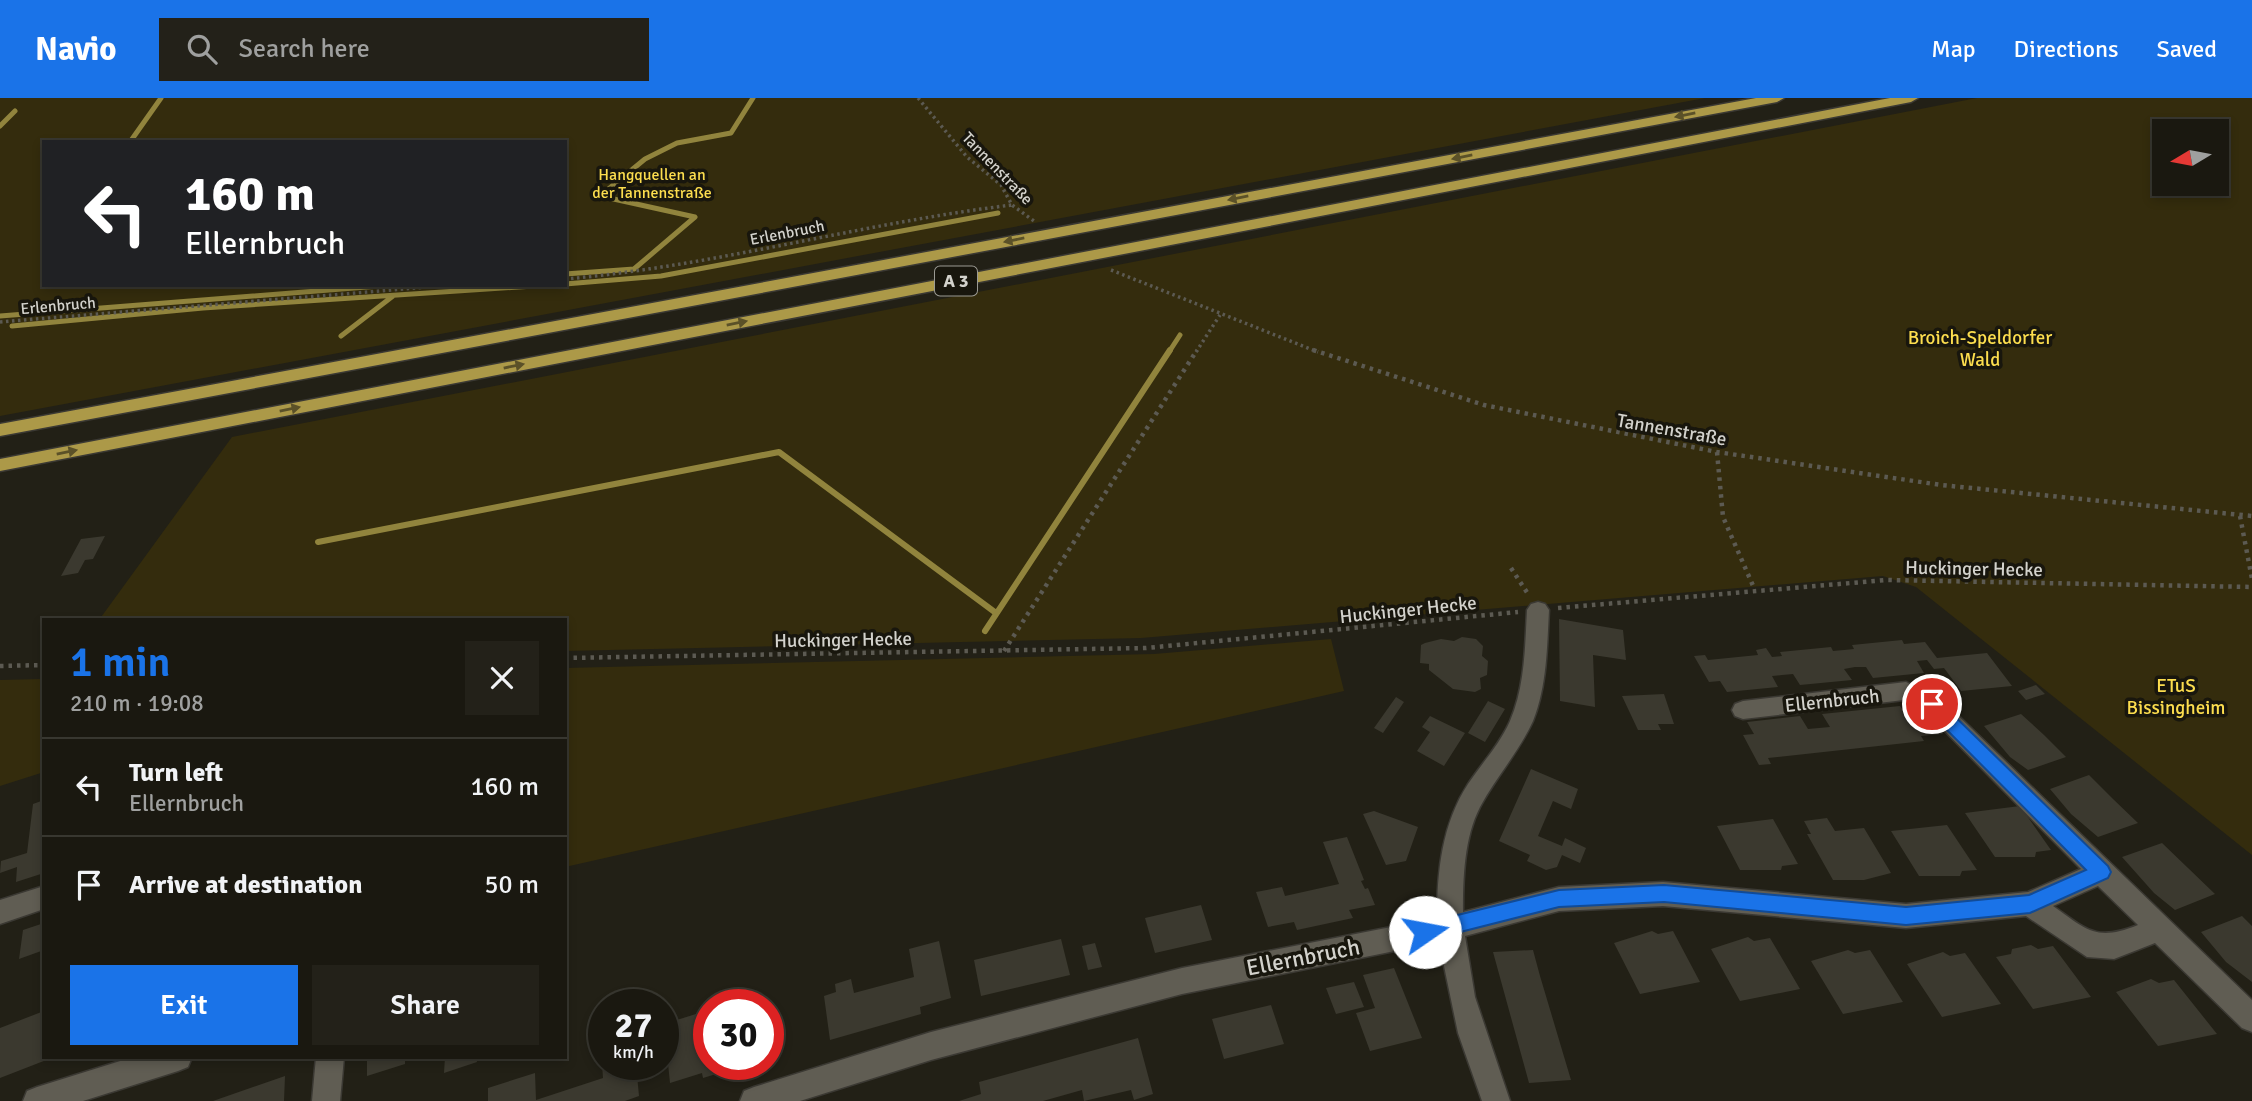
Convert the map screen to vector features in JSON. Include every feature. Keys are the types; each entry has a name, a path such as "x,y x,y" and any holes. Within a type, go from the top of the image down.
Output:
{"highway":[{"name":"A 3","path":"0,430 1777,98"},
{"name":"A 3","path":"0,465 1911,98"}],"street":[{"path":"1496,1101 1466,1018 1452,927 1452,873 1465,814 1515,734 1530,701 1534,682 1538,610"},
{"name":"Ellernbruch","path":"1743,710 1906,691 1932,704 2252,1019"},
{"name":"Ellernbruch","path":"754,1101 931,1046 1182,981 1452,927 1559,899 1664,894 1906,916 2030,904 2101,872"},
{"path":"0,912 42,898"},
{"path":"2030,904 2087,945 2115,947 2159,929"},
{"path":"37,1101 172,1059"},
{"path":"326,1101 330,1059"}],"path":[{"name":"Tannenstraße","path":"918,98 967,157 1001,185 1012,205 1034,222"},
{"name":"Erlenbruch","path":"567,279 603,277 688,264 959,210 1012,205"},
{"name":"Tannenstraße","path":"1110,269 1220,315 1381,374 1484,405 1717,452 1941,485 2252,516"},
{"name":"Erlenbruch","path":"0,322 429,287"},
{"path":"1004,650 1220,315"},
{"path":"1717,452 1723,517 1754,589"},
{"path":"2240,516 2252,579"},
{"path":"1511,568 1538,610"},
{"name":"Huckinger Hecke","path":"567,658 1146,648 1754,589 1886,580 2252,587"},
{"path":"0,666 42,666"}],"green space":[{"name":"Hangquellen an der Tannenstraße","path":"0,98 1705,98 0,416"},
{"name":"Broich-Speldorfer Wald","path":"1977,98 2252,98 2252,855 1916,587 1883,576 1141,638 567,651 567,618 100,618 232,437"},
{"path":"1331,639 1344,691 567,867 567,668 1154,654"},
{"path":"42,679 42,773 0,786 0,680"}],"building":[{"path":"105,536 93,559 85,560 78,573 61,576 81,539"},
{"path":"1559,619 1623,630 1626,660 1593,655 1595,707 1560,701"},
{"path":"1462,637 1476,639 1483,646 1482,656 1488,661 1487,675 1480,678 1481,689 1475,692 1453,689 1429,670 1429,664 1420,663 1421,645 1441,639 1454,641"},
{"path":"1902,640 1904,644 1925,642 1937,658 1987,653 2012,686 1961,691 1944,668 1934,669 1927,660 1917,661 1924,673 1873,678 1866,667 1855,667 1844,669 1852,680 1800,685 1793,674 1782,675 1772,676 1778,687 1727,692 1720,681 1709,682 1694,656 1705,655 1708,660 1758,655 1756,650 1766,648 1772,657 1782,656 1780,652 1831,647 1833,651 1844,650 1854,649 1852,645"},
{"path":"2036,685 2045,694 2026,700 2018,691"},
{"path":"1664,694 1674,724 1658,724 1661,730 1638,730 1622,696"},
{"path":"1396,697 1404,702 1383,733 1374,728"},
{"path":"1488,701 1505,709 1485,742 1468,733"},
{"path":"1900,706 1908,717 1930,715 1943,734 1921,736 1924,741 1768,758 1771,764 1759,765 1743,735 1754,734 1747,722 1800,716 1808,729 1830,727 1822,714"},
{"path":"2021,714 2066,757 2028,770 2010,757 1984,726"},
{"path":"1430,716 1465,733 1444,766 1417,751 1430,732 1422,727"},
{"path":"1531,769 1578,789 1571,809 1553,801 1538,836 1562,846 1565,838 1586,848 1580,863 1562,855 1557,867 1546,870 1527,861 1530,855 1499,841"},
{"path":"2089,775 2138,823 2098,837 2071,814 2050,789"},
{"path":"42,801 42,874 16,882 17,867 0,873 1,861 27,853 33,804"},
{"path":"2020,806 2051,850 2036,852 2035,857 1995,857 1965,813"},
{"path":"1374,811 1418,827 1406,861 1386,865 1363,814"},
{"path":"1827,818 1835,831 1864,828 1891,873 1864,880 1833,880 1807,834 1811,834 1804,821"},
{"path":"1773,819 1798,864 1782,866 1781,870 1740,870 1717,826"},
{"path":"1947,825 1977,870 1962,871 1960,876 1919,876 1891,831"},
{"path":"1347,837 1364,880 1361,881 1365,889 1368,888 1375,905 1349,910 1353,918 1297,930 1294,922 1268,927 1256,892 1282,887 1285,896 1339,884 1323,842"},
{"path":"2162,843 2215,894 2175,910 2154,893 2122,857"},
{"path":"1201,905 1212,940 1155,953 1145,918"},
{"path":"2242,916 2252,926 2252,982 2226,962 2201,932"},
{"path":"42,924 42,951 19,959 23,930"},
{"path":"1652,931 1658,934 1673,931 1700,982 1640,994 1614,943"},
{"path":"1748,937 1754,941 1770,938 1800,989 1740,1001 1711,949"},
{"path":"1061,939 1070,975 981,996 974,960"},
{"path":"939,941 951,998 920,1007 921,1014 830,1040 824,996 836,992 835,984 851,979 854,993 914,977 909,949"},
{"path":"1095,943 1102,967 1088,970 1082,946"},
{"path":"2031,945 2038,949 2053,946 2091,997 2033,1009 1996,957 2011,954 2012,949"},
{"path":"1533,950 1571,1080 1529,1083 1493,952"},
{"path":"1848,950 1855,953 1870,950 1903,1002 1843,1014 1811,961"},
{"path":"1943,952 1950,956 1965,953 2001,1004 1942,1017 1907,964"},
{"path":"1394,968 1422,1038 1370,1051 1356,1013 1375,1008 1363,975"},
{"path":"2151,979 2159,983 2174,980 2217,1034 2158,1046 2116,992"},
{"path":"1354,982 1364,1007 1336,1014 1326,988"},
{"path":"1271,1005 1284,1044 1224,1059 1212,1019"},
{"path":"42,1012 42,1059 49,1059 0,1078 0,1028"},
{"path":"693,1015 693,1076 670,1083 670,1080 679,1080 679,1019"},
{"path":"1138,1038 1153,1094 1134,1100 1131,1090 1084,1101 1082,1090 1043,1101 959,1101 981,1094 979,1082"},
{"path":"367,1059 405,1059 405,1064 367,1076"},
{"path":"445,1059 476,1059 477,1062 444,1073"},
{"path":"535,1073 536,1100 597,1080 638,1080 639,1096 625,1101 488,1101 488,1088"},
{"path":"285,1076 284,1101 213,1101"}],"waterway":[{"path":"131,140 161,98"},
{"path":"567,274 634,269 695,217 600,196 645,159 677,143 731,133 753,98"},
{"path":"0,126 15,111"},
{"path":"567,284 661,276 998,213"},
{"path":"0,316 367,287"},
{"path":"12,326 203,308 519,287"},
{"path":"341,336 393,296"},
{"path":"1169,352 1180,335"},
{"path":"985,631 1170,350"},
{"path":"318,542 779,452 996,613"}],"route":[{"path":"1425,932 1559,899 1664,894 1906,916 2030,904 2101,872 1932,704"}],"park label":[{"name":"ETuS Bissingheim","path":"2176,696"}]}
